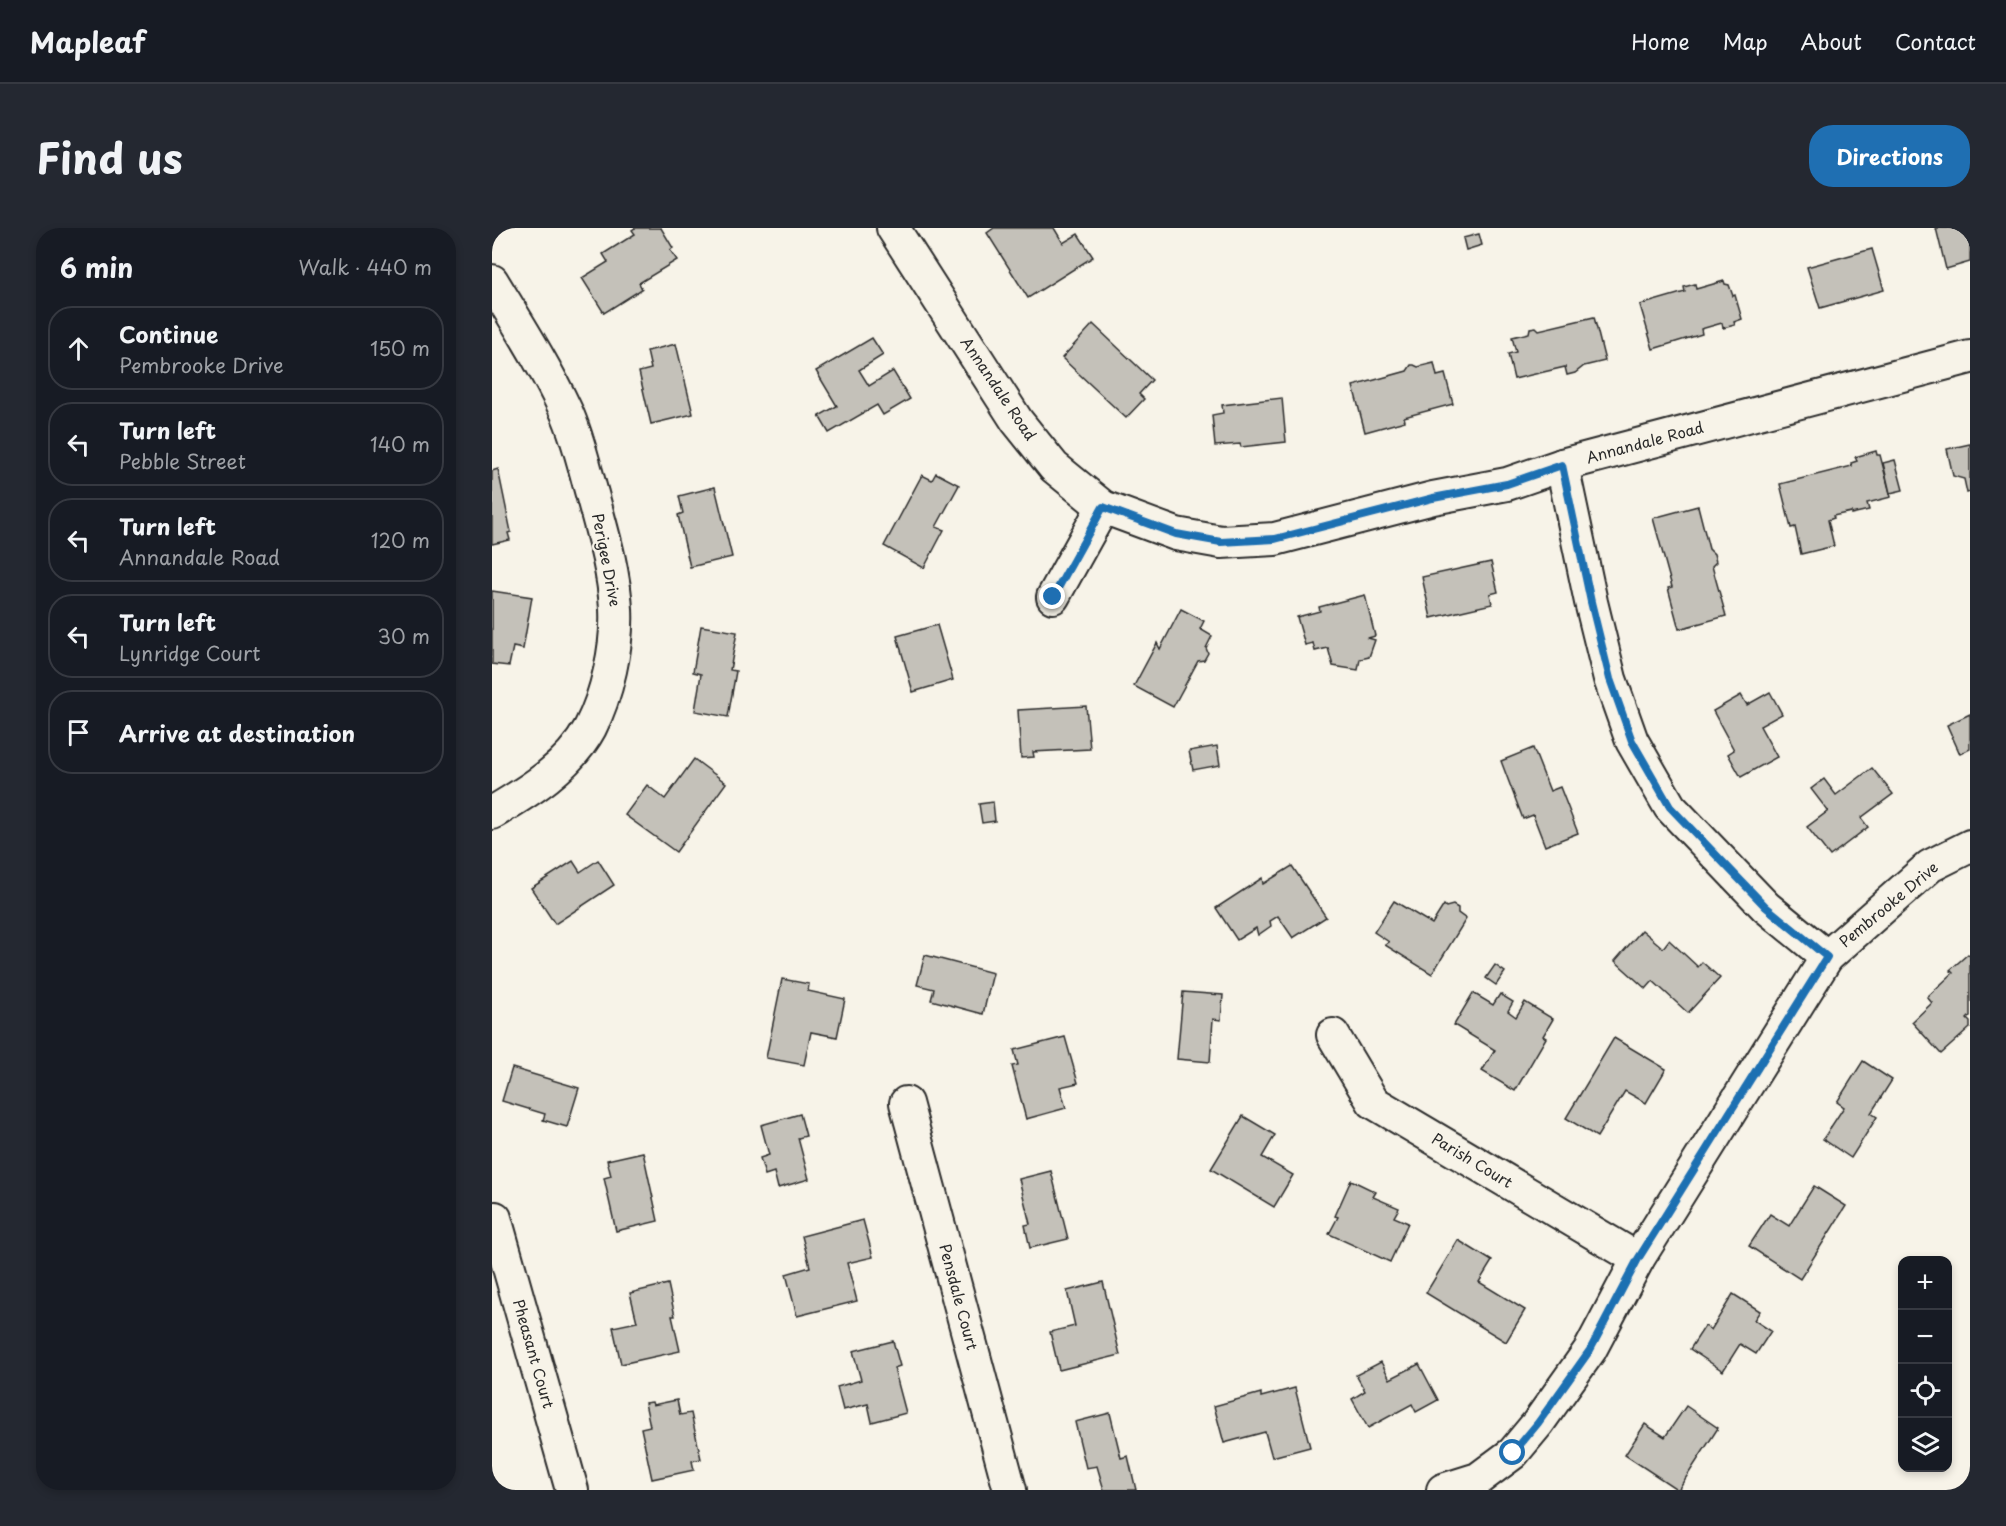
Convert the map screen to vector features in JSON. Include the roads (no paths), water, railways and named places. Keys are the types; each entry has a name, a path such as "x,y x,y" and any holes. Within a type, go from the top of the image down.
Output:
{"street":[{"name":"Annandale Road","path":"893,228 1017,421 1054,467 1103,507 1176,534 1221,542 1275,539 1433,498 1507,484 1562,465 1970,357"},
{"name":"Perigee Drive","path":"492,281 543,366 567,414 582,458 604,539 616,609 614,647 605,689 589,728 568,758 536,786 492,813"},
{"path":"1562,465 1610,679 1632,741 1670,807 1766,907 1827,957"},
{"path":"1053,597 1103,507"},
{"name":"Pembrooke Drive","path":"1443,1490 1478,1479 1513,1453 1538,1423 1590,1350 1638,1259 1827,957 1930,866 1970,846"},
{"name":"Parish Court","path":"1333,1035 1373,1102 1638,1259"},
{"name":"Pensdale Court","path":"906,1103 1010,1490"},
{"name":"Pheasant Court","path":"495,1218 572,1490"}]}
